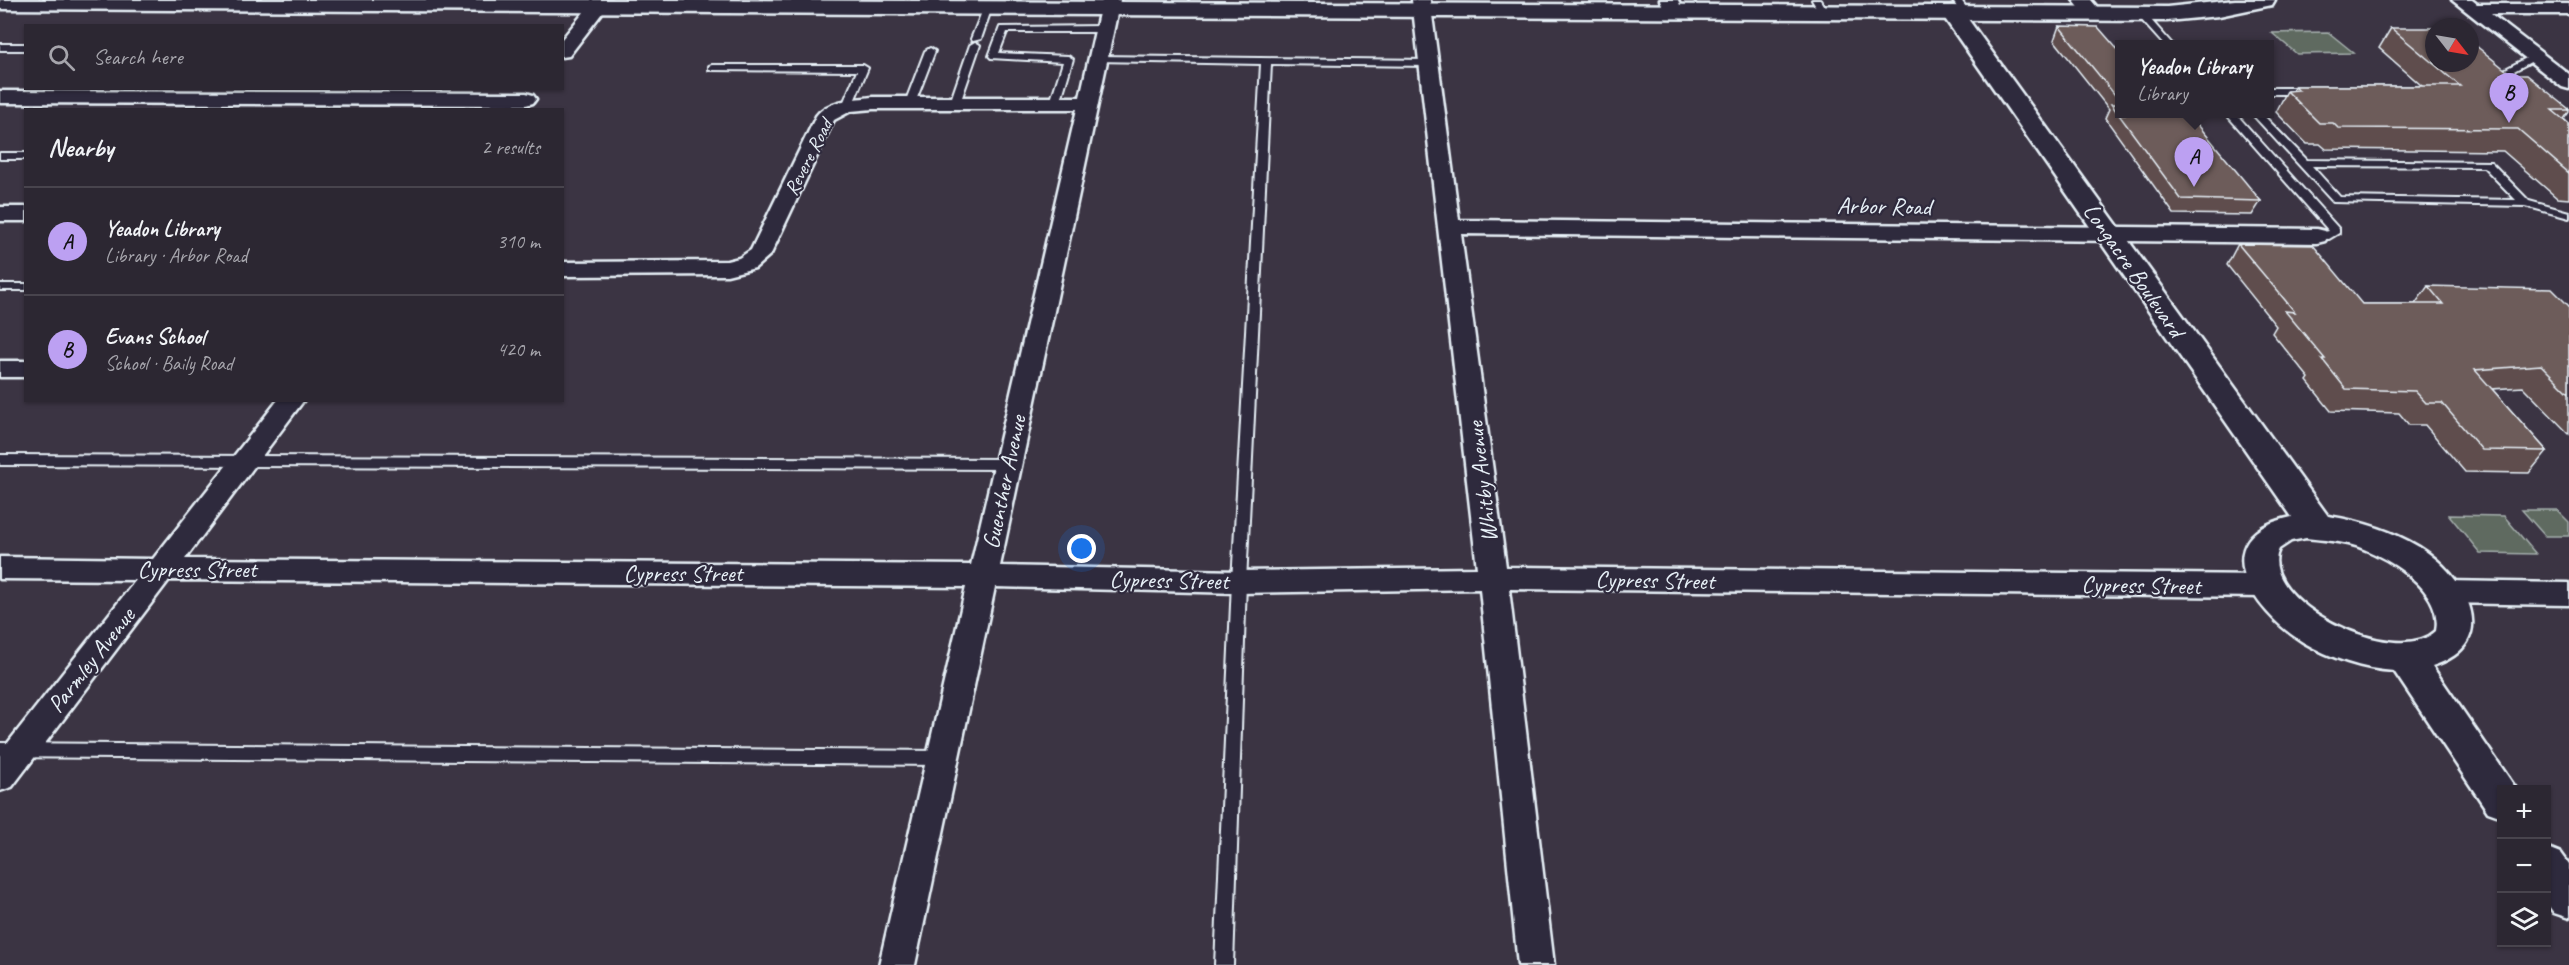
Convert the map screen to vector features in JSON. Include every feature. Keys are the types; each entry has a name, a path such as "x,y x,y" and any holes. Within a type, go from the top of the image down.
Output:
{"main road":[{"path":"0,3 601,3 988,7 1108,12 1422,6 1958,9 2088,7 2141,14 2203,12 2236,8 2264,0"},
{"name":"Longacre Boulevard","path":"1958,9 2110,235 2317,526"},
{"path":"2317,526 2361,536 2393,550 2426,572 2444,592 2455,619 2455,627 2449,640 2436,651 2405,657 2361,650 2316,632 2286,610 2266,586 2258,554 2265,541 2286,529 2317,526"},
{"path":"2405,657 2497,793"},
{"path":"2551,872 2569,899"}],"street":[{"path":"564,49 601,3"},
{"path":"2467,4 2569,9"},
{"path":"2467,4 2569,83"},
{"name":"Whitby Avenue","path":"1422,6 1493,578 1536,965"},
{"name":"Guenther Avenue","path":"897,965 1108,12"},
{"path":"0,97 526,99"},
{"name":"Revere Road","path":"564,269 727,268 755,259 760,254 826,116 847,106 863,103 1088,102"},
{"path":"0,214 24,214"},
{"name":"Arbor Road","path":"1450,228 2317,236"},
{"path":"0,369 24,369"},
{"name":"Parmley Avenue","path":"0,777 10,750 161,569 290,402"},
{"name":"Cypress Street","path":"0,568 983,576 1239,582 1493,578 2266,586"},
{"path":"2444,592 2569,594"}],"lane":[{"path":"955,103 988,7"},
{"path":"1055,103 1068,59 994,56 1003,29 1108,12"},
{"path":"2141,14 2164,40"},
{"path":"0,46 24,47"},
{"path":"910,103 930,51"},
{"path":"2520,86 2503,73 2535,57"},
{"path":"1098,59 1429,63"},
{"path":"1224,965 1239,582 1266,61"},
{"path":"712,68 863,68 847,106"},
{"path":"2274,91 2316,92"},
{"path":"2235,118 2335,231 2329,236 2317,236"},
{"path":"2261,118 2337,200 2525,203 2569,215"},
{"path":"0,156 24,156"},
{"path":"2304,163 2487,164 2525,203"},
{"path":"0,287 24,287"},
{"path":"0,460 1008,464"},
{"path":"10,750 943,758"}],"green space":[{"path":"2328,32 2354,53 2297,54 2272,33"},
{"path":"2522,510 2557,510 2569,522 2569,536 2545,536"},
{"path":"2449,515 2504,516 2536,554 2480,553"}],"building":[{"path":"2059,26 2098,27 2115,46 2115,95"},
{"path":"2391,28 2425,28 2425,57"},
{"path":"2479,48 2512,75 2527,75 2569,109 2552,110 2569,124 2569,173 2518,129 2338,128 2333,123 2319,123 2287,91 2299,90 2295,86 2460,86 2443,72 2479,72"},
{"path":"2121,118 2192,118 2261,201 2181,199"},
{"path":"2238,244 2313,245 2362,304 2443,304 2428,286 2552,289 2569,306 2569,393 2541,365 2475,370 2547,451 2482,450 2442,403 2426,403 2415,391 2346,389 2322,359 2325,359 2285,311 2295,312"}],"place":[{"name":"Evans School","path":"2509,123"},
{"name":"Yeadon Library","path":"2194,187"}]}
